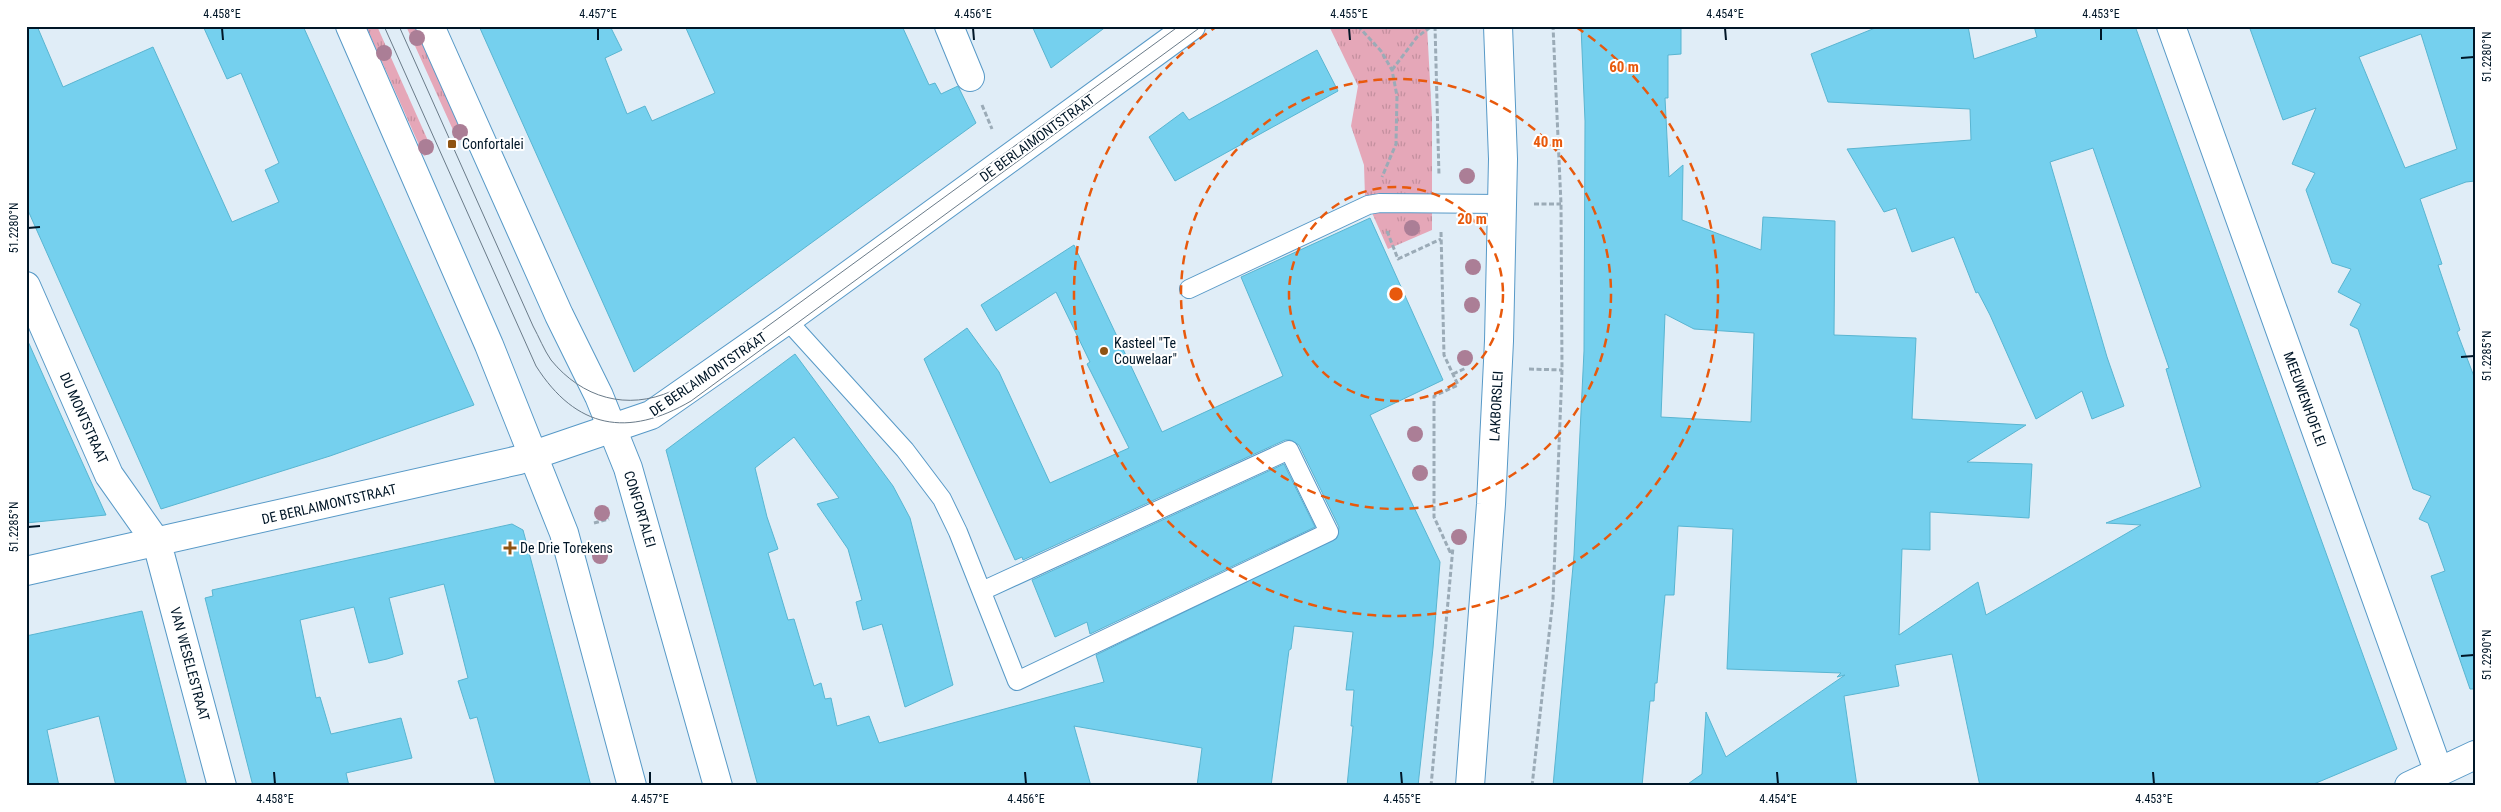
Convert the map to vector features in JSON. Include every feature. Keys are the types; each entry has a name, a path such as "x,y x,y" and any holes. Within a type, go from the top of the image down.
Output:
{"street":[{"path":"350,26 489,345 564,533 632,786"},
{"name":"CONFORTALEI","path":"430,26 559,315 599,396 628,468 718,786"},
{"path":"949,26 970,77"},
{"name":"DE BERLAIMONTSTRAAT","path":"26,571 519,460 651,415 788,320 1191,26"},
{"name":"LAKBORSLEI","path":"1470,786 1485,557 1491,504 1498,368 1503,159 1498,26"},
{"name":"MEEUWENHOFLEI","path":"2171,26 2439,773"},
{"name":"DU MONTSTRAAT","path":"26,286 109,475 157,543"},
{"name":"VAN WESELESTRAAT","path":"157,543 222,786"},
{"path":"2409,786 2475,755"}],"lane":[{"path":"1189,289 1368,205 1380,203 1502,204"},
{"path":"788,320 905,450 942,499 1018,681 1330,532 1289,450 982,592"}],"path":[{"path":"1358,26 1381,51 1392,70 1397,96 1396,144 1380,182 1381,216 1398,259 1441,239"},
{"path":"1392,70 1417,37 1433,26"},
{"path":"1433,26 1444,355 1458,385 1434,396 1434,517 1452,556 1485,557"},
{"path":"1532,786 1553,599 1562,370 1561,204 1553,26"},
{"path":"970,77 1006,161"},
{"path":"564,533 642,512"}],"green space":[{"path":"366,26 377,26 433,152 424,156"},
{"path":"406,26 417,26 467,137 458,141"},
{"path":"1329,26 1427,26 1432,118 1432,230 1388,249 1365,197 1364,165 1351,126 1358,86"}],"building":[{"path":"26,26 37,26 63,87 153,47 232,222 279,202 265,170 279,163 241,73 227,79 203,26 303,26 474,405 330,456 161,509 26,206"},
{"path":"479,26 610,26 622,50 605,58 627,114 645,106 652,121 715,93 685,26 902,26 929,85 935,83 941,94 958,86 976,123 634,372"},
{"path":"1032,26 1107,26 1051,68"},
{"path":"1581,26 1681,27 1681,54 1668,55 1668,98 1665,98 1669,177 1683,165 1682,220 1761,250 1763,217 1835,221 1834,335 1916,338 1912,419 2026,425 1967,462 2032,464 2029,518 1930,512 1930,550 1902,549 1899,635 1978,582 1986,615 2141,525 2106,523 2201,487 2166,369 2169,368 2093,148 2050,162 2107,357 2124,406 2092,419 2082,391 2036,419 1990,315 1978,292 1976,293 1954,237 1912,252 1896,208 1884,212 1847,149 1971,140 1970,109 1828,102 1811,54 1880,26 1968,26 1974,59 2037,37 2034,26 2135,26 2397,749 2309,786 1980,786 1952,654 1895,665 1899,686 1844,696 1857,786 1685,786 1702,774 1706,712 1726,757 1845,675 1837,677 1841,673 1727,669 1733,529 1678,526 1674,595 1665,595 1657,683 1655,683 1654,701 1650,701 1642,786 1553,786 1574,555 1584,351 1585,121","holes":["1665,314 1694,329 1754,333 1751,422 1661,417"]},
{"path":"2249,26 2475,26 2475,181 2466,182 2420,199 2442,264 2438,265 2460,330 2457,332 2475,379 2475,689 2470,689 2431,576 2445,571 2428,523 2419,519 2431,496 2413,489 2358,329 2350,325 2361,304 2338,292 2351,269 2332,263 2306,190 2315,173 2292,164 2316,108 2283,120","holes":["2421,34 2457,149 2405,168 2359,57"]},
{"path":"1317,50 1338,91 1175,181 1149,137 1183,112 1189,120"},
{"path":"1370,218 1443,380 1370,415 1440,562 1418,786 1347,786 1353,726 1351,726 1354,690 1346,690 1353,632 1294,626 1291,649 1289,650 1271,786 1197,786 1202,748 1074,726 1091,786 758,786 666,450 795,354 893,486 910,518 953,685 905,707 882,624 863,630 856,602 862,600 848,549 817,504 839,498 794,437 755,468 767,517 778,549 768,553 788,620 794,619 814,686 821,683 825,699 831,698 837,726 869,716 879,743 1104,682 1096,655 1337,538 1339,527 1299,445 1290,440 1285,440 1023,560 1022,557 1015,560 924,359 967,328 999,372 1050,483 1129,448 1087,364 1090,362 1056,292 996,331 981,305 1074,245 1162,432 1283,376 1241,277"},
{"path":"26,337 64,422 106,515 26,523"},
{"path":"1284,464 1315,527 1090,634 1087,622 1055,637 1032,580"},
{"path":"512,524 523,530 591,786 496,786 477,717 470,719 458,681 468,678 444,584 389,598 403,654 387,659 369,663 354,607 300,620 316,698 320,697 331,734 401,718 412,758 346,773 349,786 253,786 205,598 213,596 212,590"},
{"path":"142,611 187,786 116,786 99,716 47,730 59,786 26,786 26,636"}],"tram line":[{"path":"384,26 536,366 552,387 568,403 586,415 605,421 625,423 646,420 668,413 691,401 1202,26"},
{"path":"399,26 548,356 563,373 577,384 591,392 622,400 655,397 679,388 699,376 1179,26"}],"place":[{"name":"Confortalei","path":"452,144"},
{"name":"Kasteel \"Te Couwelaar\"","path":"1104,351"},
{"name":"De Drie Torekens","path":"510,548"}]}
